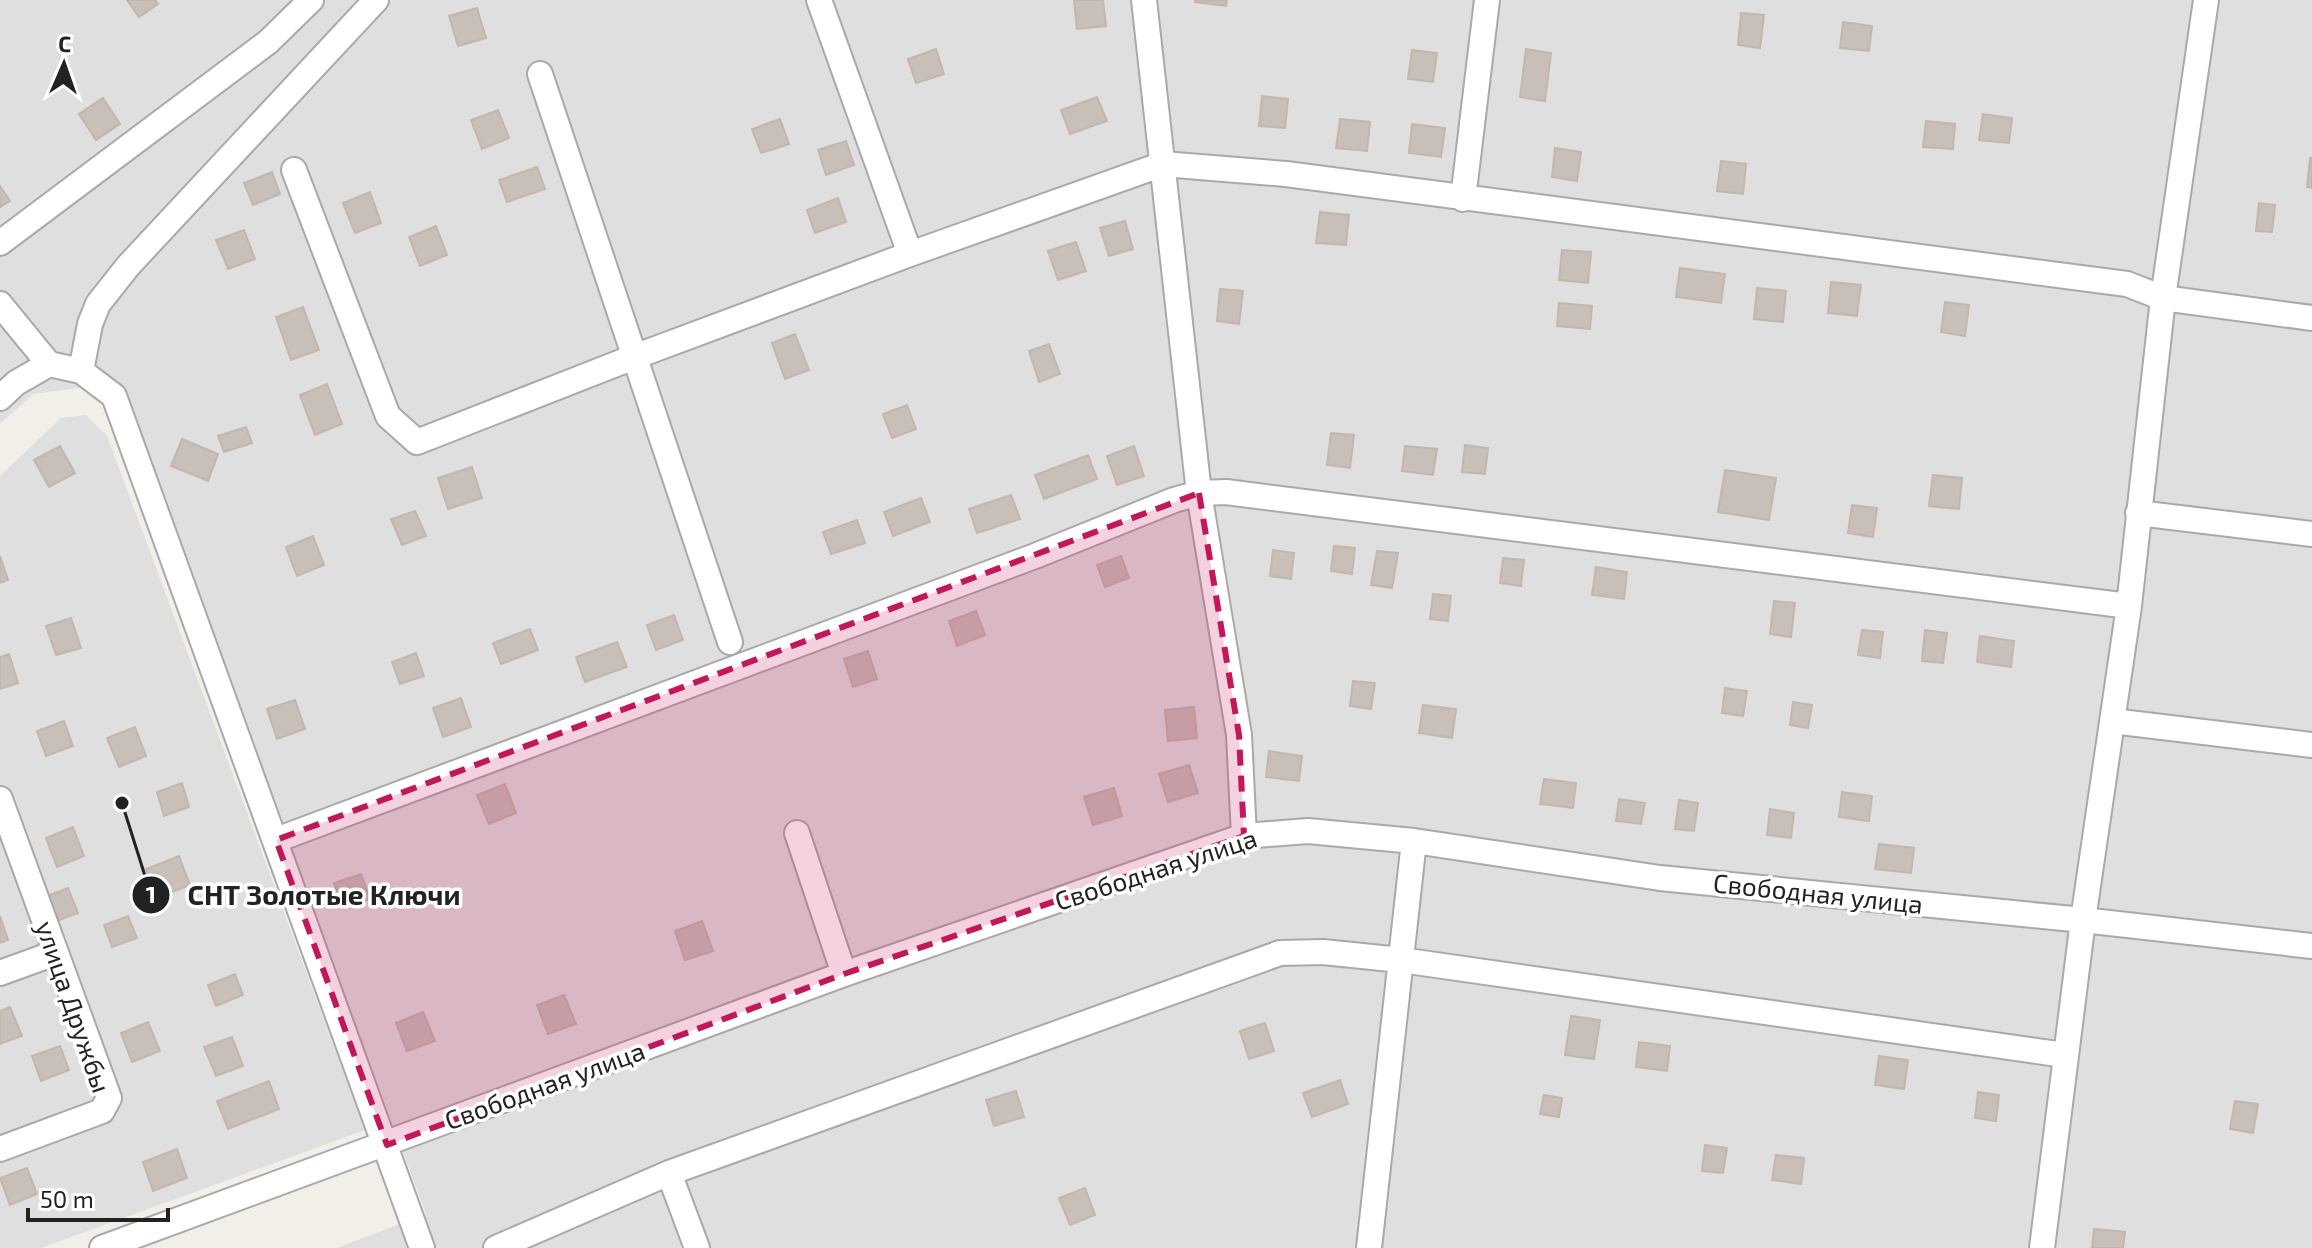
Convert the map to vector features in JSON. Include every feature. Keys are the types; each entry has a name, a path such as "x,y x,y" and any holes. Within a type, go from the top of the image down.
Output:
{"street":[{"path":"0,243 268,42 311,0"},
{"path":"81,371 90,324 98,304 128,266 376,0"},
{"path":"819,0 910,254"},
{"path":"1144,0 1199,493 1239,735 1244,836"},
{"path":"1463,199 1487,0"},
{"path":"2042,1248 2083,920 2129,606 2163,298 2206,0"},
{"path":"540,74 730,642"},
{"path":"294,170 388,416 417,442 910,254 1163,164 1286,174 2127,284 2163,298 2312,318"},
{"path":"0,304 49,364 81,371 114,396 422,1248"},
{"path":"0,398 16,383 49,364"},
{"path":"276,840 1199,493 1226,492 2129,606"},
{"path":"2138,513 2312,534"},
{"path":"2112,721 2312,745"},
{"name":"улица Дружбы","path":"0,799 109,1098 102,1111 0,1149"},
{"name":"Свободная улица","path":"102,1248 844,974 1244,836 1308,831 1414,841 1660,878 2312,946"},
{"path":"797,833 844,974"},
{"path":"1369,1248 1414,841"},
{"path":"496,1248 669,1173 1280,953 1323,952 1401,960 2065,1055"},
{"path":"0,973 55,953"},
{"path":"669,1173 697,1248"}],"highlighted area":[{"path":"1199,493 1239,735 1244,836 844,974 387,1145 276,840"}],"shaded area":[{"path":"0,0 2312,0 2312,1248 337,1248 426,1214 116,383 33,394 0,424"},
{"path":"86,415 107,436 365,1130 41,1248 0,1248 0,476 61,418"}],"building":[{"path":"127,0 155,0 158,4 139,17"},
{"path":"1074,0 1103,0 1106,26 1077,29"},
{"path":"1195,0 1227,0 1226,6"},
{"path":"477,8 486,38 458,46 449,16"},
{"path":"1741,13 1764,15 1760,48 1738,45"},
{"path":"1843,22 1872,26 1869,51 1840,48"},
{"path":"936,49 944,74 916,83 908,59"},
{"path":"1526,49 1551,53 1545,101 1520,97"},
{"path":"1412,50 1437,53 1433,82 1408,79"},
{"path":"1262,96 1288,99 1285,128 1259,126"},
{"path":"1097,97 1107,121 1070,134 1061,110"},
{"path":"103,98 120,124 96,140 79,114"},
{"path":"498,110 509,138 482,149 471,120"},
{"path":"1983,114 2012,118 2009,143 1979,140"},
{"path":"780,119 789,144 761,153 752,129"},
{"path":"1340,119 1370,122 1367,151 1336,148"},
{"path":"1926,121 1955,124 1953,149 1923,147"},
{"path":"1412,124 1445,128 1441,157 1409,153"},
{"path":"846,141 854,165 826,175 818,150"},
{"path":"1555,148 1581,152 1577,181 1552,177"},
{"path":"2312,158 2312,188 2307,187"},
{"path":"1721,161 1746,164 1743,194 1717,191"},
{"path":"537,167 545,189 507,202 499,180"},
{"path":"272,172 280,194 253,205 244,183"},
{"path":"0,186 10,201 0,207"},
{"path":"370,192 381,223 355,233 343,203"},
{"path":"838,198 846,222 815,233 807,210"},
{"path":"2259,203 2275,205 2272,232 2256,231"},
{"path":"1320,212 1349,215 1346,245 1316,243"},
{"path":"1125,221 1133,249 1109,256 1100,228"},
{"path":"436,226 447,255 420,266 409,237"},
{"path":"244,230 255,259 228,269 216,240"},
{"path":"1076,242 1086,271 1058,280 1048,251"},
{"path":"1562,250 1591,252 1588,283 1559,280"},
{"path":"1680,268 1725,274 1721,303 1676,297"},
{"path":"1831,282 1861,285 1857,316 1828,313"},
{"path":"1757,288 1786,291 1783,322 1754,319"},
{"path":"1220,289 1243,291 1239,324 1217,321"},
{"path":"1945,302 1969,305 1965,336 1941,332"},
{"path":"1559,303 1592,306 1590,329 1557,326"},
{"path":"303,307 319,350 291,360 276,317"},
{"path":"795,334 809,370 785,379 772,343"},
{"path":"1049,344 1060,374 1039,382 1029,351"},
{"path":"327,384 342,424 315,435 300,395"},
{"path":"907,405 916,429 892,438 883,414"},
{"path":"246,427 252,443 224,452 218,436"},
{"path":"1331,433 1354,435 1350,468 1327,465"},
{"path":"182,439 218,454 208,481 171,466"},
{"path":"1465,445 1488,448 1485,474 1462,472"},
{"path":"60,446 75,473 49,487 34,460"},
{"path":"1134,446 1144,476 1117,485 1107,456"},
{"path":"1405,446 1437,449 1433,475 1402,471"},
{"path":"1088,455 1097,479 1044,499 1035,475"},
{"path":"472,467 482,498 448,509 438,478"},
{"path":"1725,470 1776,478 1769,520 1718,512"},
{"path":"1933,475 1962,478 1959,509 1929,506"},
{"path":"1011,495 1020,519 977,533 969,509"},
{"path":"921,498 930,522 893,536 884,512"},
{"path":"1852,505 1877,508 1873,537 1848,533"},
{"path":"415,511 426,536 402,545 391,519"},
{"path":"857,520 865,543 831,554 823,532"},
{"path":"313,536 324,565 297,576 286,547"},
{"path":"1334,546 1355,548 1352,574 1331,571"},
{"path":"1273,550 1294,553 1291,579 1270,576"},
{"path":"1377,551 1398,553 1392,588 1371,585"},
{"path":"0,556 8,580 0,583"},
{"path":"1121,556 1129,578 1105,587 1097,565"},
{"path":"1503,558 1524,560 1521,586 1500,583"},
{"path":"1596,567 1627,572 1624,599 1592,595"},
{"path":"1433,594 1451,596 1448,621 1430,619"},
{"path":"1774,601 1795,603 1791,637 1770,634"},
{"path":"976,611 985,635 957,646 949,621"},
{"path":"674,615 683,640 656,650 647,625"},
{"path":"71,618 81,648 56,655 46,626"},
{"path":"530,629 538,650 501,664 493,643"},
{"path":"1862,630 1883,632 1880,658 1858,655"},
{"path":"1925,630 1947,633 1943,663 1922,661"},
{"path":"1980,636 2014,641 2011,667 1977,662"},
{"path":"617,642 627,667 585,682 576,657"},
{"path":"868,651 877,679 853,687 844,659"},
{"path":"416,653 424,676 400,684 392,662"},
{"path":"9,654 18,683 0,689 0,657"},
{"path":"1353,681 1375,683 1371,709 1350,706"},
{"path":"1725,688 1747,691 1743,716 1722,713"},
{"path":"461,698 471,727 443,737 433,708"},
{"path":"295,700 305,729 277,739 267,709"},
{"path":"1793,702 1812,705 1808,728 1790,725"},
{"path":"1423,705 1456,709 1452,738 1419,733"},
{"path":"1194,707 1197,738 1168,741 1165,710"},
{"path":"64,721 73,746 46,756 37,731"},
{"path":"135,727 146,756 119,767 107,738"},
{"path":"1269,751 1302,756 1299,781 1266,777"},
{"path":"1189,765 1198,793 1168,802 1159,774"},
{"path":"1544,779 1576,783 1573,808 1540,804"},
{"path":"182,783 189,807 164,816 157,792"},
{"path":"505,784 516,813 489,824 477,795"},
{"path":"1114,788 1122,816 1093,825 1084,797"},
{"path":"1842,792 1872,796 1869,821 1839,817"},
{"path":"1619,799 1645,803 1641,824 1616,821"},
{"path":"1679,800 1698,803 1694,831 1675,829"},
{"path":"1770,809 1794,813 1791,838 1767,835"},
{"path":"73,827 84,856 57,867 46,838"},
{"path":"1879,844 1914,848 1911,873 1875,869"},
{"path":"179,856 190,885 157,898 146,869"},
{"path":"361,874 370,899 343,908 334,883"},
{"path":"68,888 78,913 57,921 47,896"},
{"path":"0,916 8,940 0,943"},
{"path":"128,916 137,938 112,947 104,925"},
{"path":"702,921 713,951 685,960 675,931"},
{"path":"235,974 243,995 216,1006 208,985"},
{"path":"564,995 576,1024 548,1034 537,1005"},
{"path":"10,1007 22,1036 0,1044 0,1011"},
{"path":"423,1012 435,1041 407,1051 396,1023"},
{"path":"1571,1016 1600,1020 1594,1059 1565,1055"},
{"path":"148,1022 160,1051 132,1062 121,1033"},
{"path":"1265,1023 1274,1051 1249,1059 1240,1031"},
{"path":"232,1037 243,1066 216,1076 204,1047"},
{"path":"1639,1042 1670,1046 1667,1071 1636,1067"},
{"path":"60,1046 69,1070 41,1081 32,1056"},
{"path":"1879,1056 1908,1060 1904,1089 1875,1085"},
{"path":"1340,1080 1348,1104 1312,1117 1303,1093"},
{"path":"269,1081 279,1109 228,1129 217,1101"},
{"path":"1016,1091 1024,1117 994,1126 986,1100"},
{"path":"1978,1092 1999,1095 1996,1121 1975,1118"},
{"path":"1544,1095 1562,1098 1559,1117 1540,1114"},
{"path":"2235,1101 2258,1104 2253,1133 2230,1129"},
{"path":"1705,1145 1727,1148 1723,1173 1702,1171"},
{"path":"177,1149 187,1178 153,1191 143,1162"},
{"path":"1776,1155 1804,1158 1801,1184 1772,1180"},
{"path":"27,1168 37,1194 10,1205 0,1178"},
{"path":"1085,1188 1095,1215 1070,1225 1059,1198"},
{"path":"2094,1229 2125,1232 2123,1248 2092,1248"}],"place":[{"name":"СНТ Золотые Ключи","path":"122,803"}]}
